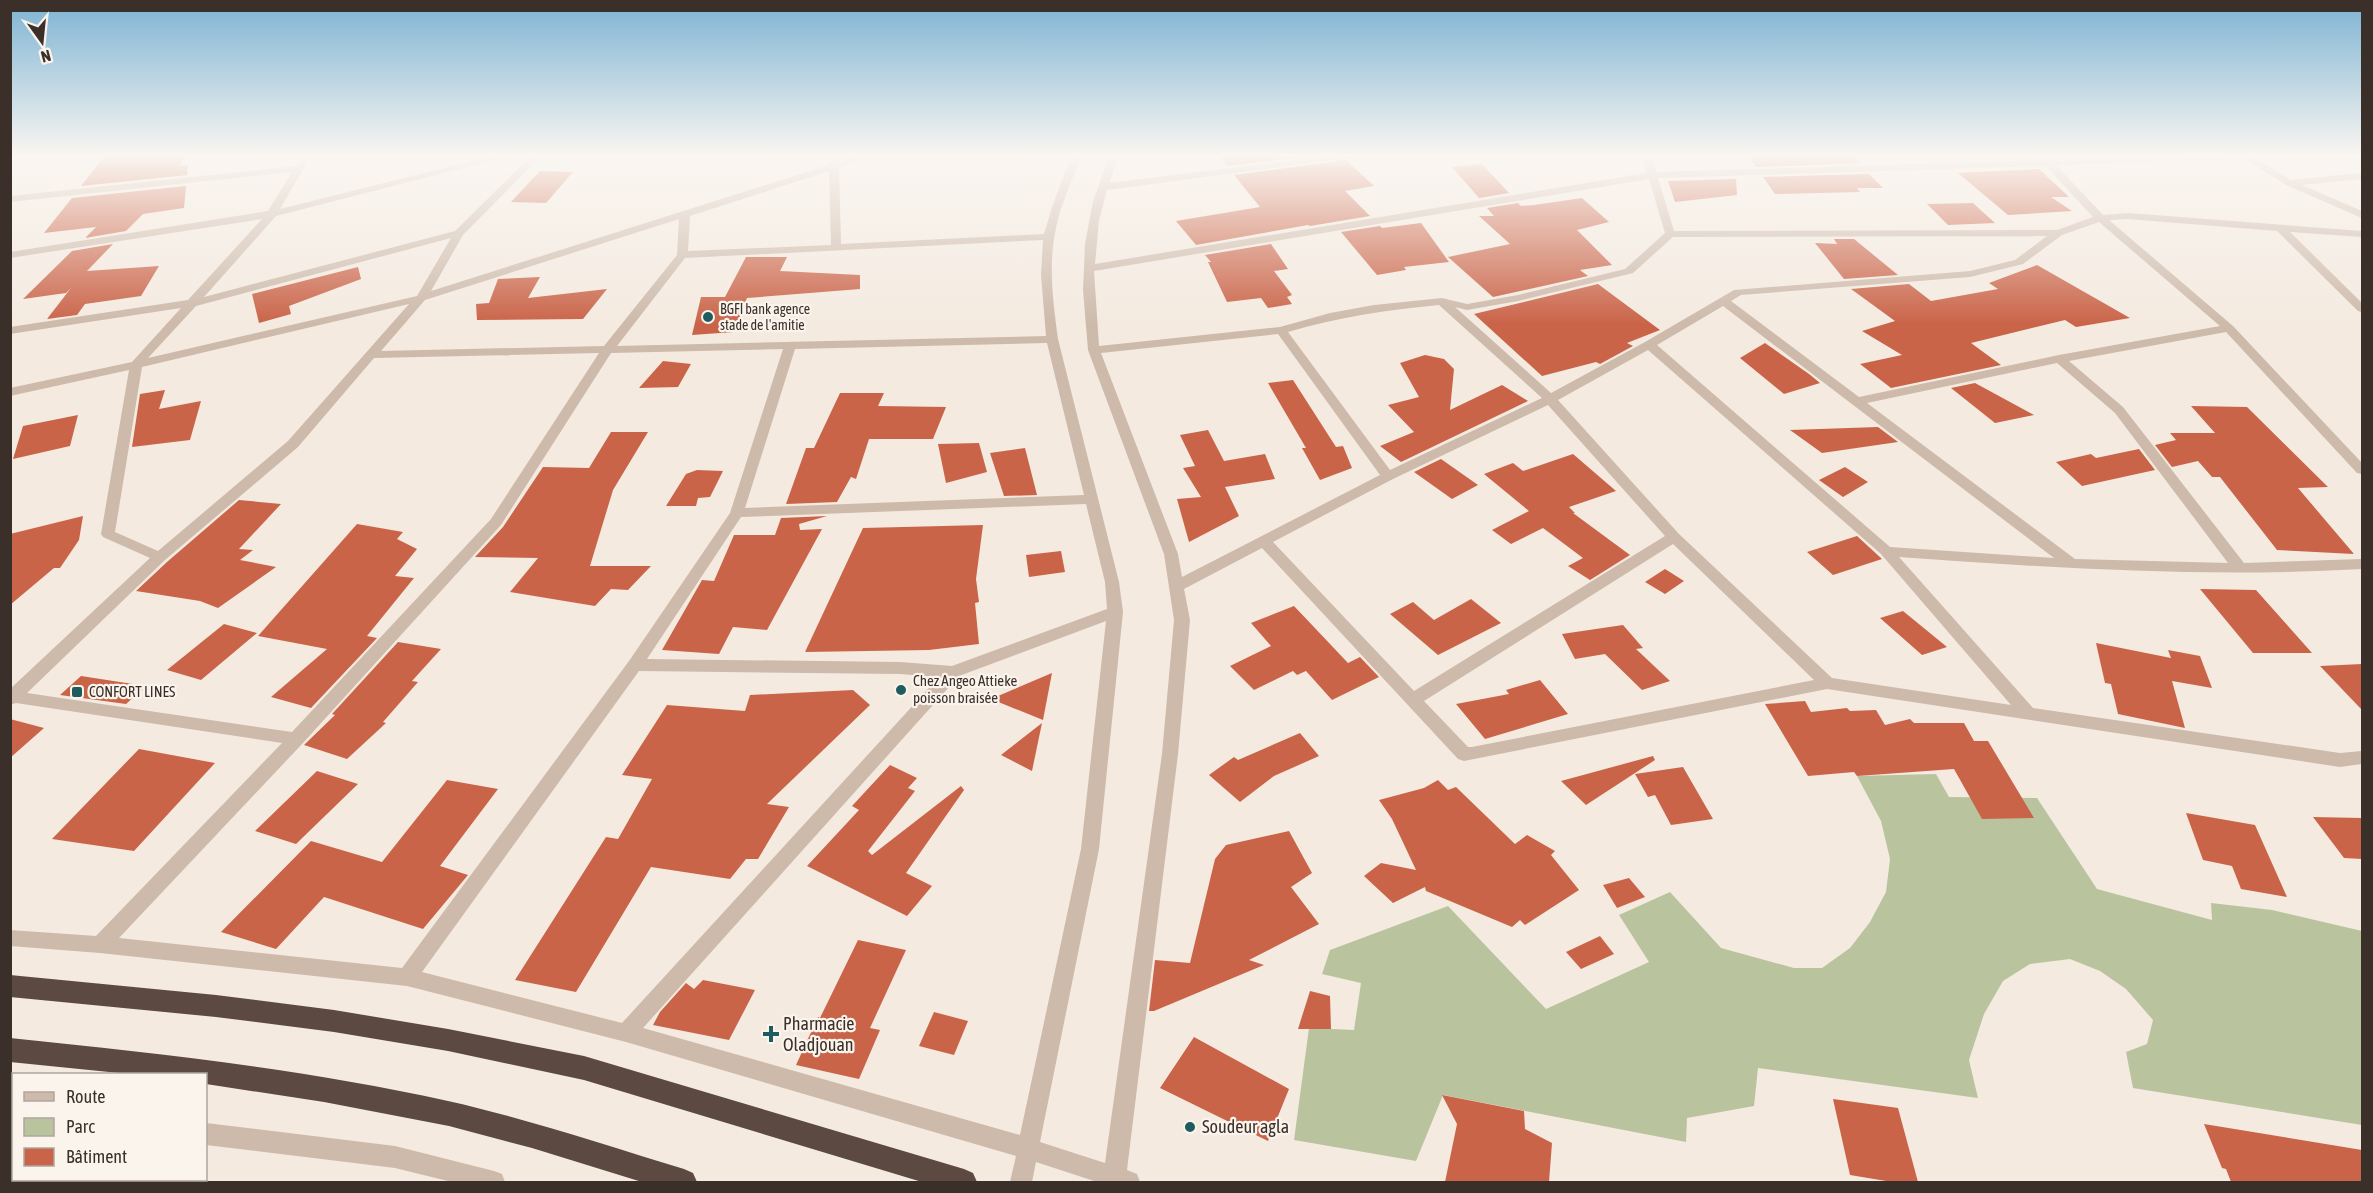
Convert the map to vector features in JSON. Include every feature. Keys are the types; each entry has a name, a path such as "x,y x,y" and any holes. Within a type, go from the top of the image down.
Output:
{"highway":[{"path":"10,986 216,1006 334,1021 448,1040 584,1068 964,1182"},
{"path":"10,1050 241,1076 373,1099 509,1129 684,1182"}],"street":[{"path":"10,255 277,213"},
{"path":"12,697 160,557 293,444 421,298 459,233 480,213"},
{"path":"10,392 136,366 421,298 689,213"},
{"path":"835,213 836,247"},
{"path":"1021,1182 1090,849 1115,612 1112,582 1052,339 1047,298 1049,237 1055,213"},
{"path":"10,938 100,945 407,978 626,1033 1027,1148 1119,1181 1170,754 1182,620 1171,554 1094,350 1091,327 1090,268 1092,228 1096,213"},
{"path":"1090,268 1425,213"},
{"path":"1664,213 1670,234"},
{"path":"2095,213 2229,328 2362,470"},
{"path":"160,557 108,534 136,366 272,214"},
{"path":"100,945 296,739 496,522 608,349 682,255 685,214"},
{"path":"1178,586 1388,476 1550,399 1649,345 1738,292 1970,274 2019,262 2058,233 2100,218 2128,216 2362,234"},
{"path":"2280,228 2362,309"},
{"path":"10,331 193,303 459,233"},
{"path":"1094,350 1281,330 1330,316 1374,308 1442,301 1467,307 1557,289 1629,271 1670,234 2058,233"},
{"path":"682,255 1049,237"},
{"path":"1723,300 2072,564"},
{"path":"1442,301 1550,399 1674,537 1827,683"},
{"path":"1856,401 2059,359 2229,328"},
{"path":"1281,330 1388,476"},
{"path":"369,355 1052,339"},
{"path":"407,978 635,665 737,513 790,345"},
{"path":"1649,345 1886,550 2029,714"},
{"path":"2059,359 2119,410 2240,568"},
{"path":"737,513 1092,499"},
{"path":"1412,700 1674,537"},
{"path":"1265,542 1464,754 1827,683 2340,760 2362,758"},
{"path":"1886,550 2072,564 2240,568 2362,564"},
{"path":"635,665 900,668 953,672 1115,612"},
{"path":"626,1033 953,672"},
{"path":"12,697 296,739"},
{"path":"207,1134 395,1157 482,1181"}],"green space":[{"path":"1936,774 1949,797 2037,798 2097,889 2212,920 2211,903 2272,910 2362,931 2362,1125 2133,1088 2126,1052 2147,1044 2153,1020 2126,989 2100,971 2070,959 2030,964 2003,981 1984,1014 1969,1060 1978,1098 1758,1068 1754,1106 1687,1118 1686,1142 1443,1095 1416,1161 1294,1140 1309,1028 1354,1030 1361,983 1322,974 1330,950 1448,906 1546,1009 1649,962 1619,915 1670,892 1721,948 1794,968 1822,968 1850,948 1870,922 1886,892 1890,859 1881,821 1857,776"}],"building":[{"path":"60,213 152,213 143,214 126,231 85,238 96,227 44,233"},
{"path":"1226,213 1367,213 1370,216 1196,245 1176,221"},
{"path":"1491,213 1599,213 1609,222 1577,230 1612,265 1580,270 1588,276 1493,297 1448,257 1510,244 1479,216 1494,216"},
{"path":"1936,213 1984,213 1995,223 1948,225"},
{"path":"2005,213 2045,213 2008,215"},
{"path":"1421,223 1449,262 1404,267 1406,270 1377,275 1341,232 1380,226 1382,228"},
{"path":"1834,239 1854,239 1898,275 1844,279 1815,243 1837,244"},
{"path":"113,244 87,271 159,266 141,296 85,304 77,315 47,319 71,288 66,293 23,299 72,251"},
{"path":"1271,244 1288,269 1274,271 1292,295 1287,297 1292,304 1268,308 1261,298 1227,302 1208,262 1211,262 1205,255"},
{"path":"746,257 787,257 780,271 860,275 860,289 747,298 734,332 692,335 701,297 725,297"},
{"path":"2037,265 2130,318 2076,327 2065,320 1971,343 2001,365 1891,388 1860,364 1902,355 1862,331 1895,321 1851,289 1909,284 1931,301 1998,289 1989,283"},
{"path":"358,267 361,279 289,306 291,314 259,323 252,294"},
{"path":"540,277 528,298 607,289 583,319 477,320 476,304 489,303 498,279"},
{"path":"1598,284 1660,330 1627,343 1633,346 1600,364 1596,362 1542,376 1474,314"},
{"path":"1765,343 1820,383 1784,394 1740,358"},
{"path":"1425,355 1444,359 1454,369 1450,410 1502,385 1528,401 1401,462 1380,446 1414,432 1388,405 1419,397 1400,363"},
{"path":"663,361 691,364 678,387 639,388"},
{"path":"1293,380 1336,447 1343,446 1352,468 1320,480 1302,448 1306,448 1268,383"},
{"path":"1975,383 2034,415 1995,423 1951,388"},
{"path":"165,390 159,409 201,401 190,440 132,447 140,394"},
{"path":"840,393 884,393 878,406 946,407 933,439 869,439 856,479 851,477 837,502 786,504 806,448 814,448"},
{"path":"2191,406 2247,407 2328,487 2298,488 2354,554 2277,550 2220,477 2212,477 2198,461 2172,467 2155,445 2176,440 2170,433 2215,433"},
{"path":"78,415 70,446 13,459 23,426"},
{"path":"1878,427 1898,442 1822,453 1790,430"},
{"path":"1208,430 1224,461 1265,454 1275,479 1225,487 1239,516 1189,542 1177,499 1201,497 1183,468 1195,466 1180,435"},
{"path":"611,432 648,432 613,490 590,566 651,566 628,590 611,589 595,606 510,592 538,558 475,557 503,527 543,467 589,468"},
{"path":"979,443 987,472 946,483 938,444"},
{"path":"1025,448 1037,495 1004,496 990,453"},
{"path":"2139,449 2155,470 2082,486 2056,462 2091,454 2096,458"},
{"path":"1573,454 1616,491 1569,507 1575,513 1573,513 1630,555 1590,580 1568,566 1583,558 1543,528 1511,544 1492,530 1529,511 1484,474 1513,463 1523,471"},
{"path":"1441,459 1478,485 1452,499 1414,472"},
{"path":"1845,467 1868,482 1843,497 1819,480"},
{"path":"697,470 723,471 710,497 698,498 696,506 666,506 686,474"},
{"path":"239,500 281,504 239,549 253,550 240,560 276,567 218,608 200,601 136,591 167,562"},
{"path":"83,516 79,540 60,568 54,568 10,605 10,534"},
{"path":"827,516 799,524 800,530 822,529 767,630 733,627 719,654 662,650 702,580 714,581 734,535 775,535 781,518"},
{"path":"357,524 403,532 397,539 417,549 395,576 414,578 367,636 377,638 311,708 271,697 327,649 258,636"},
{"path":"983,525 976,579 979,602 975,603 979,644 929,650 805,652 863,528"},
{"path":"1857,536 1882,559 1833,575 1807,552"},
{"path":"1061,551 1065,572 1029,577 1026,555"},
{"path":"1665,569 1684,581 1665,594 1645,582"},
{"path":"2200,589 2256,590 2312,653 2253,653"},
{"path":"1471,599 1501,623 1438,655 1390,614 1413,602 1434,620"},
{"path":"1294,606 1348,663 1360,657 1379,677 1332,700 1306,671 1297,675 1293,671 1254,690 1230,666 1271,646 1251,623"},
{"path":"1903,611 1947,647 1922,655 1880,618"},
{"path":"224,624 257,633 201,680 167,670"},
{"path":"1623,625 1643,648 1636,649 1670,681 1642,690 1605,654 1575,659 1562,634"},
{"path":"398,642 441,649 412,681 418,682 383,722 386,723 347,759 304,745 335,715 332,714"},
{"path":"2096,643 2171,658 2168,650 2200,656 2212,688 2172,681 2185,728 2118,714 2111,684 2105,683"},
{"path":"2362,664 2362,710 2320,666"},
{"path":"1052,673 1043,720 991,699"},
{"path":"81,676 146,686 126,704 60,695"},
{"path":"1540,680 1568,714 1485,739 1456,704 1509,694 1506,690"},
{"path":"853,690 870,705 767,804 789,807 758,859 746,859 730,879 651,867 576,992 515,980 606,837 618,839 652,779 622,775 667,705 745,711 750,695"},
{"path":"1805,701 1811,712 1847,708 1850,711 1876,710 1885,725 1910,719 1914,723 1964,723 1974,741 1988,741 2034,818 1982,819 1954,769 1857,776 1854,772 1808,776 1765,704"},
{"path":"10,719 44,728 10,758"},
{"path":"1042,723 1032,771 1001,755"},
{"path":"1300,733 1319,756 1274,776 1240,802 1209,775 1234,757 1238,760"},
{"path":"139,749 215,763 134,851 52,839"},
{"path":"1653,756 1655,760 1586,805 1561,781"},
{"path":"890,765 917,778 908,788 915,791 868,851 872,855 961,786 964,790 906,873 932,886 907,916 807,866 859,810 852,806"},
{"path":"1683,767 1713,819 1671,825 1655,795 1648,797 1635,774"},
{"path":"317,771 358,784 296,844 255,831"},
{"path":"447,780 498,789 440,866 468,875 423,929 324,897 276,949 221,932 311,841 382,862"},
{"path":"1438,780 1448,790 1456,787 1515,844 1527,835 1555,851 1551,855 1579,890 1525,925 1520,920 1512,927 1426,891 1425,887 1393,903 1364,876 1381,863 1416,870 1392,819 1379,800 1424,788"},
{"path":"2186,813 2255,825 2287,897 2241,889 2232,866 2203,860"},
{"path":"2313,817 2362,818 2362,859 2344,858"},
{"path":"1289,831 1312,873 1291,887 1319,924 1249,960 1264,965 1154,1011 1149,1011 1155,960 1190,963 1215,859 1226,845"},
{"path":"1629,878 1645,897 1617,908 1603,885"},
{"path":"1600,936 1614,954 1581,969 1566,952"},
{"path":"858,940 906,950 870,1028 880,1030 859,1079 796,1065 818,1017 820,1018"},
{"path":"703,980 755,990 729,1040 653,1025 660,1012 686,983 694,989"},
{"path":"1310,991 1330,996 1331,1029 1298,1029"},
{"path":"934,1012 968,1021 954,1055 919,1046"},
{"path":"1194,1037 1289,1089 1268,1141 1160,1088"},
{"path":"1442,1095 1524,1111 1525,1129 1552,1143 1549,1182 1445,1182 1457,1124"},
{"path":"1833,1099 1898,1108 1918,1182 1887,1182 1850,1175"},
{"path":"2204,1124 2362,1150 2362,1182 2231,1182 2226,1169 2222,1168"}],"place":[{"name":"BGFI bank agence stade de l'amitie","path":"708,317"},
{"name":"Chez Angeo Attieke poisson braisée","path":"901,690"},
{"name":"CONFORT LINES","path":"77,692"},
{"name":"Pharmacie Oladjouan","path":"771,1034"},
{"name":"Soudeur agla","path":"1190,1127"}]}
